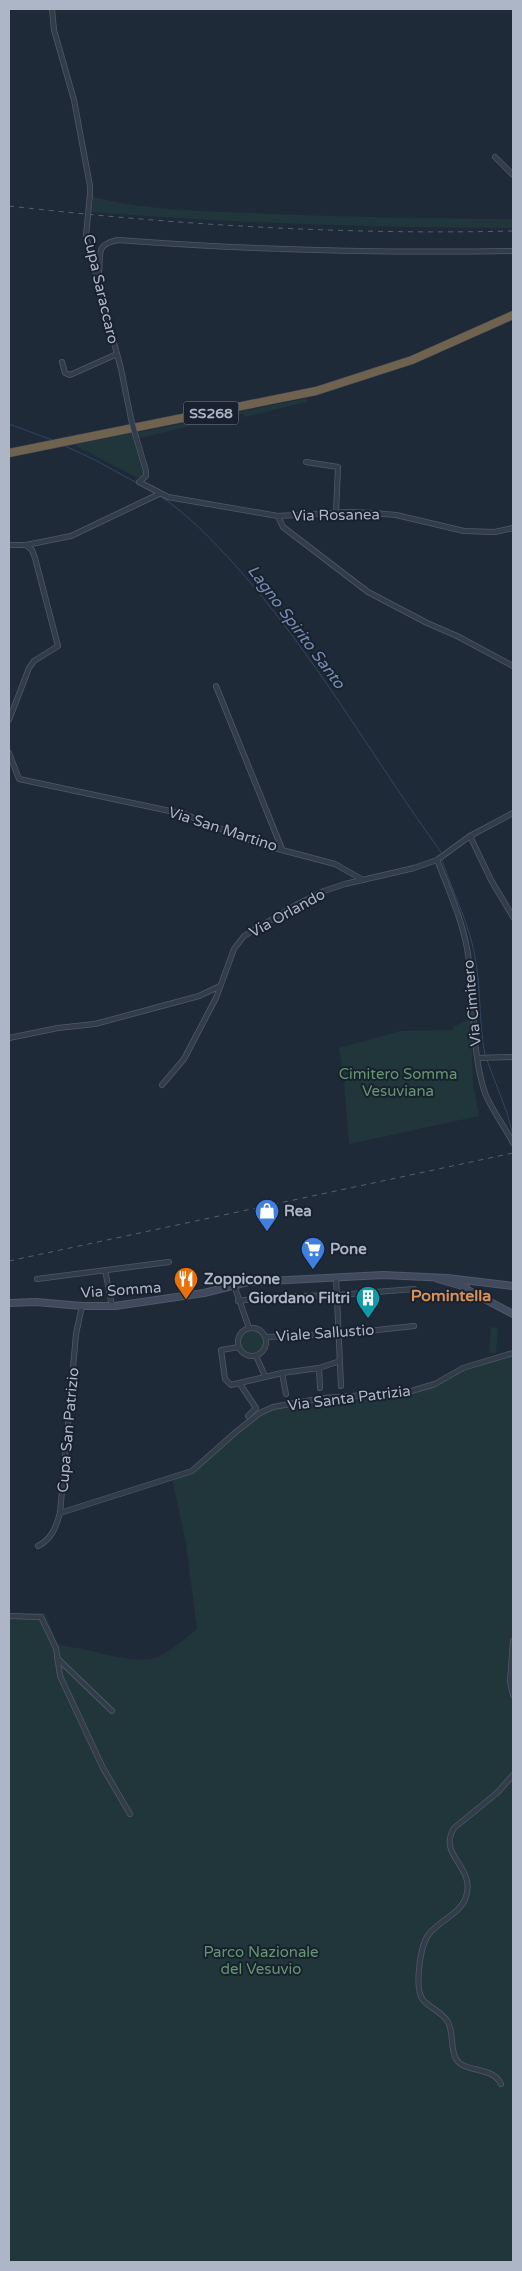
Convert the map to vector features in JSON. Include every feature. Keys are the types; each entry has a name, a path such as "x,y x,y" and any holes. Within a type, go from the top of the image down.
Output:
{"highway":[{"name":"SS268","path":"9,453 325,388 412,360 513,314"}],"main road":[{"name":"Via Somma","path":"9,1303 36,1302 82,1306 112,1306 204,1293 234,1285 268,1280 336,1277 412,1275 465,1284 478,1282 513,1286"},
{"path":"465,1284 474,1293 513,1314"}],"street":[{"name":"Cupa Saraccaro","path":"52,9 54,30 74,100 90,186 86,236 117,354 131,419 146,471 146,476 139,482 159,494"},
{"path":"495,157 513,175"},
{"path":"96,276 99,272 102,248 111,241 118,240 238,248 322,251 513,251"},
{"path":"62,362 65,374 70,375 117,354"},
{"path":"306,462 338,467 336,512"},
{"path":"9,545 26,545 71,536 159,494"},
{"name":"Via Rosanea","path":"159,494 278,516 336,512 396,515 476,532 495,532 513,528"},
{"path":"278,516 283,527 368,592 513,666"},
{"path":"9,720 29,668 34,661 58,646 35,558 32,550 26,545"},
{"path":"216,686 282,849"},
{"name":"Via San Martino","path":"9,752 10,761 20,779 184,814 251,842 335,864 363,880"},
{"name":"Via Orlando","path":"162,1085 184,1059 216,998 234,949 244,936 313,896 437,860 470,836 513,814"},
{"path":"470,836 491,880 513,917"},
{"name":"Via Cimitero","path":"437,860 460,920 468,949 477,1058 486,1094 513,1143"},
{"path":"9,1038 95,1024 199,996 220,986"},
{"path":"477,1058 513,1057"},
{"path":"37,1279 169,1262"},
{"path":"105,1270 112,1306"},
{"path":"336,1277 341,1386"},
{"path":"234,1285 249,1328"},
{"path":"238,1301 296,1295 338,1295 414,1289"},
{"name":"Cupa San Patrizio","path":"38,1546 47,1541 55,1529 60,1513 75,1343 82,1306"},
{"name":"Viale Sallustio","path":"266,1337 340,1334 414,1326"},
{"path":"249,1328 261,1330 266,1337 266,1346 256,1356 248,1356 239,1347 241,1333 249,1328"},
{"path":"239,1347 221,1350 225,1380 231,1385 265,1376 319,1368 340,1361"},
{"name":"Via Santa Patrizia","path":"60,1513 192,1471 260,1413 272,1407 323,1398 408,1392 435,1384 463,1368 513,1353"},
{"path":"256,1356 265,1376"},
{"path":"319,1368 320,1388"},
{"path":"282,1373 286,1394"},
{"path":"240,1384 256,1408 248,1416"},
{"path":"9,1616 41,1616 56,1648 60,1676 73,1706 103,1768 130,1814"},
{"path":"513,1641 510,1682 513,1695"},
{"path":"57,1658 112,1711"},
{"path":"500,2084 498,2078 492,2074 459,2063 455,2058 449,2024 445,2018 423,2000 418,1987 425,1939 434,1928 462,1904 466,1896 466,1874 448,1847 449,1835 454,1828 513,1779"}],"green space":[{"path":"93,197 132,205 192,210 350,216 513,219 513,228 302,224 92,212"},
{"path":"308,398 307,402 271,411 244,417 243,414 237,414 141,438 136,433"},
{"path":"133,433 143,459 144,475 138,478 74,445"},
{"name":"Cimitero Somma Vesuviana","path":"471,1018 473,1084 479,1116 349,1144 344,1078 339,1048 401,1031 453,1030 453,1027"},
{"path":"491,1327 498,1328 496,1353 489,1353"},
{"path":"252,1330 257,1331 263,1337 263,1347 257,1353 252,1354 247,1353 241,1347 240,1342 241,1337 247,1331"},
{"name":"Parco Nazionale del Vesuvio","path":"513,1352 513,2262 9,2262 9,1614 45,1613 57,1644 136,1660 152,1659 162,1655 197,1629 186,1544 172,1478 192,1471 245,1420 258,1413 324,1396 417,1390 445,1378 466,1365"}],"waterway":[{"name":"Lagno Spirito Santo","path":"9,424 52,440"},
{"name":"Lagno Spirito Santo","path":"63,445 137,483"},
{"name":"Lagno Spirito Santo","path":"145,488 157,494"},
{"name":"Lagno Spirito Santo","path":"160,496 181,511 209,537 264,599 317,669 441,852"},
{"name":"Lagno Spirito Santo","path":"442,860 474,949 485,1055"},
{"name":"Lagno Spirito Santo","path":"487,1060 507,1113 513,1135"}],"railway":[{"path":"9,206 72,213 260,227 386,231 513,231"},
{"path":"9,1261 513,1153"}],"place":[{"name":"Rea","path":"267,1232"},
{"name":"Pone","path":"313,1270"},
{"name":"Zoppicone","path":"186,1300"},
{"name":"Giordano Filtri","path":"368,1319"}],"district":[{"name":"Pomintella","path":"451,1296"}]}
